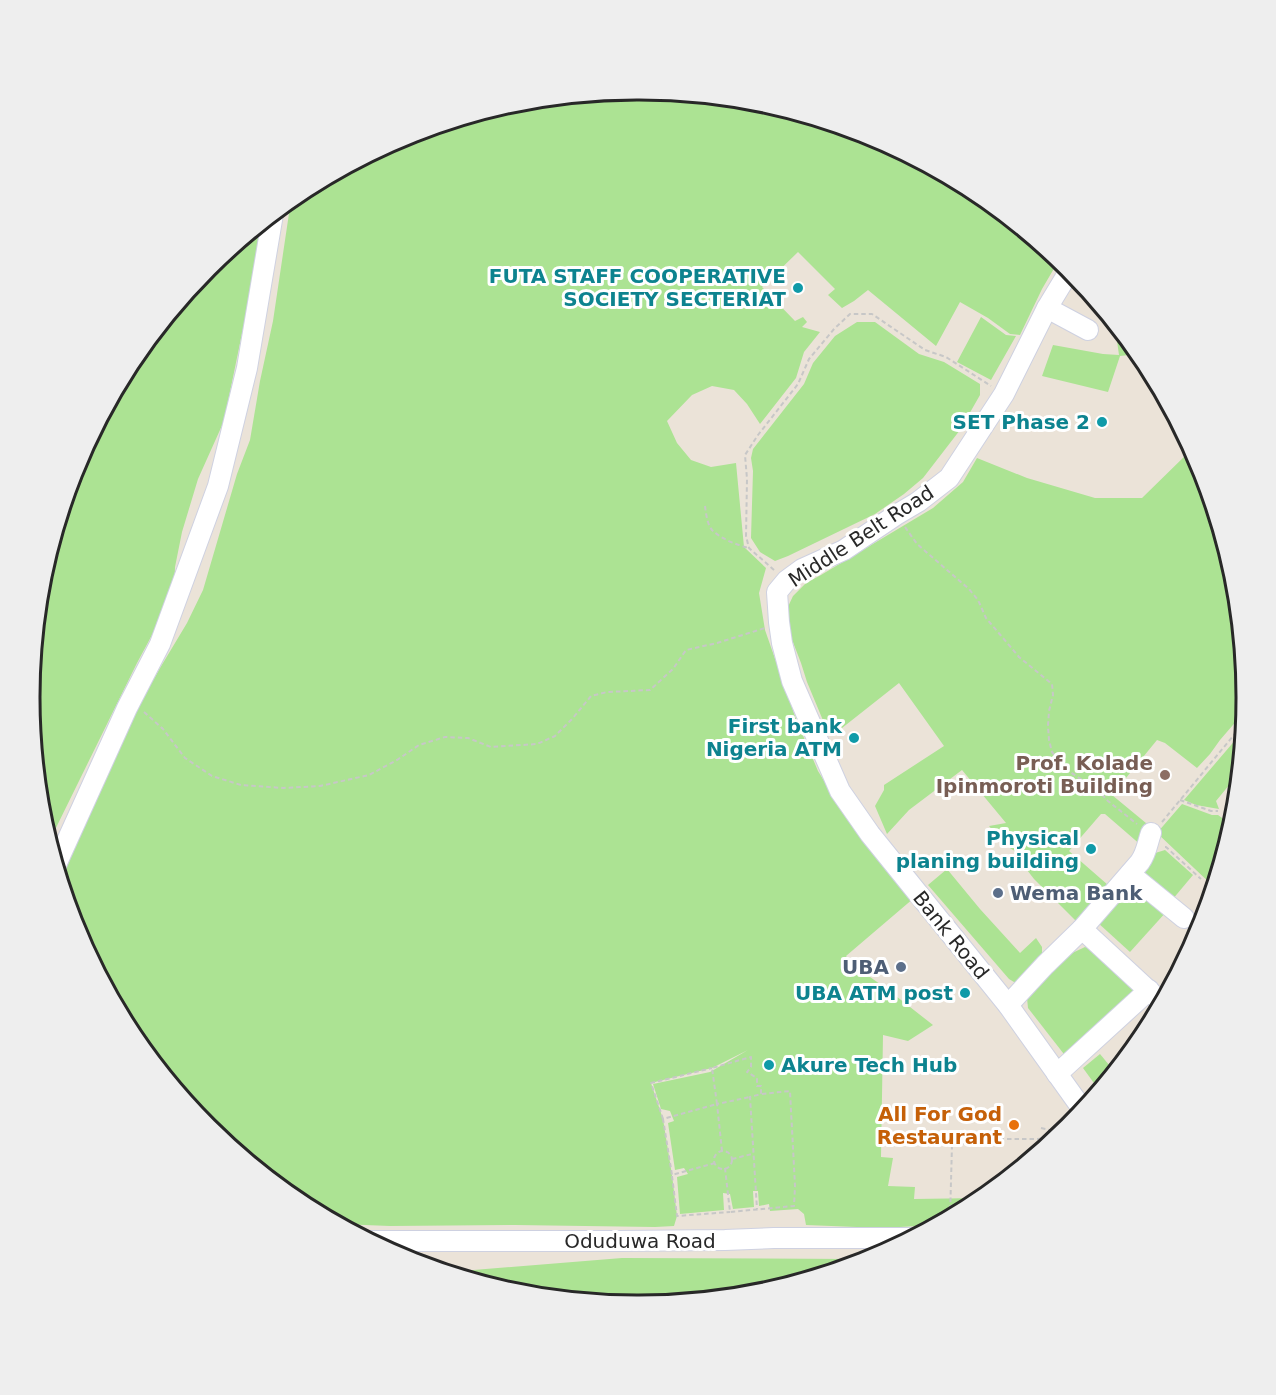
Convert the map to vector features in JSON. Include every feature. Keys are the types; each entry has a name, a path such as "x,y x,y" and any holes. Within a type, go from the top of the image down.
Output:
{"street":[{"path":"61,853 128,706 160,644 218,486 248,368 271,225"},
{"name":"Middle Belt Road","path":"779,622 777,592 787,580 802,569 844,550 918,502 949,478 1004,394 1047,308 1064,280"},
{"path":"1047,308 1088,330"},
{"name":"Bank Road","path":"779,622 792,681 840,791 870,834 1008,1005 1077,1102"},
{"path":"1008,1005 1082,929 1130,874 1148,843"},
{"path":"1130,874 1184,918"},
{"path":"1058,1074 1155,996 1082,929"},
{"name":"Oduduwa Road","path":"390,1241 892,1238"}],"path":[{"path":"749,548 746,536 745,455 798,384 809,359 850,314 872,314 925,350 946,357 1004,394"},
{"path":"705,506 711,529 734,544 749,548 787,580"},
{"path":"896,515 917,544 969,589 978,600 986,618 1019,657 1052,684 1053,695 1048,726 1052,752 1066,769 1093,785 1108,801 1139,825 1148,843"},
{"path":"128,706 138,708 163,729 186,758 212,776 241,785 283,788 320,786 369,775 419,745 445,737 468,738 491,747 537,744 555,736 591,696 607,692 650,690 673,669 686,650 717,643 779,622"},
{"path":"1148,843 1234,735"},
{"path":"1180,800 1198,808 1218,811"},
{"path":"1148,843 1166,847 1201,879"},
{"path":"663,1119 717,1104 790,1091 794,1206 677,1216 663,1119 651,1083 751,1057 751,1067 747,1072 757,1078 757,1086 761,1086 761,1095"},
{"path":"712,1068 722,1151"},
{"path":"750,1097 757,1209"},
{"path":"1041,1128 1049,1131"},
{"path":"950,1207 952,1145 991,1139 1041,1138"},
{"path":"722,1151 728,1152 732,1157 732,1163 728,1168 722,1169 715,1163 716,1154 722,1151"},
{"path":"732,1159 754,1154"},
{"path":"672,1175 715,1163"},
{"path":"725,1168 730,1212"}],"green space":[{"path":"599,101 677,101 755,111 793,120 867,145 937,180 970,201 1002,223 1054,269 1020,335 1010,334 960,302 936,346 868,290 842,308 828,295 835,289 798,252 762,287 795,321 803,317 807,322 802,327 820,332 804,352 796,378 760,424 747,404 734,390 712,386 692,395 667,421 677,443 691,460 711,467 736,463 744,547 766,568 759,593 765,630 796,719 818,771 842,810 914,898 846,956 853,965 933,1025 908,1041 883,1035 881,1157 893,1158 888,1186 915,1187 914,1199 963,1198 915,1226 882,1228 806,1225 804,1214 798,1209 770,1211 769,1204 759,1206 758,1191 753,1191 754,1207 733,1209 730,1194 723,1193 724,1210 680,1214 677,1177 688,1174 684,1168 675,1170 668,1123 674,1121 670,1111 661,1109 653,1084 710,1072 748,1050 712,1068 651,1083 663,1119 677,1216 674,1226 358,1225 306,1194 244,1147 189,1091 164,1061 141,1029 102,962 72,890 66,869 137,709 187,623 203,590 237,474 250,440 273,321 289,213 306,201 374,162 409,145 446,132 521,111"},
{"path":"261,234 224,421 198,479 182,532 175,567 174,594 137,663 56,829 46,775 40,697 42,658 52,581 72,505 102,433 141,366 189,304 216,275"},
{"path":"981,317 1006,335 1016,336 991,380 957,362"},
{"path":"857,322 875,322 919,354 944,362 980,384 980,395 960,430 923,478 904,494 875,514 775,561 760,552 751,538 753,449 804,384 813,363 835,336"},
{"path":"1117,341 1127,355 1120,356 1108,392 1042,376 1053,345 1119,355"},
{"path":"1184,456 1204,505 1224,581 1234,658 1235,723 1197,768 1165,743 1157,740 1112,795 1152,828 1142,846 1105,814 1101,814 1069,851 1108,885 1077,922 1034,879 1017,857 1018,853 1005,845 989,826 1006,823 962,770 909,810 887,834 875,806 884,790 884,785 944,746 899,683 842,728 836,723 827,730 791,637 786,611 793,596 806,583 933,508 963,482 977,458 1027,478 1095,498 1142,498"},
{"path":"1233,742 1228,786 1216,801 1219,809 1196,805 1184,800"},
{"path":"1182,804 1223,819 1207,880 1157,833"},
{"path":"1165,850 1193,875 1172,900 1139,874 1152,854"},
{"path":"947,869 1020,953 1036,938 1042,947 1042,961 1018,982 1009,979 928,885"},
{"path":"1132,882 1167,911 1130,952 1097,922"},
{"path":"1085,947 1105,958 1138,991 1067,1058 1028,1008 1027,998 1068,955"},
{"path":"1100,1054 1109,1065 1094,1083 1083,1068"},
{"path":"622,1258 842,1259 793,1275 755,1284 677,1294 599,1294 560,1290 521,1284 469,1270"}],"place":[{"name":"FUTA STAFF COOPERATIVE SOCIETY SECTERIAT","path":"798,288"},
{"name":"SET Phase 2","path":"1102,422"},
{"name":"First bank Nigeria ATM","path":"854,738"},
{"name":"Prof. Kolade Ipinmoroti Building","path":"1165,775"},
{"name":"Physical planing building","path":"1091,849"},
{"name":"Wema Bank","path":"998,893"},
{"name":"UBA","path":"901,967"},
{"name":"UBA ATM post","path":"965,993"},
{"name":"Akure Tech Hub","path":"769,1065"},
{"name":"All For God Restaurant","path":"1014,1125"}]}
